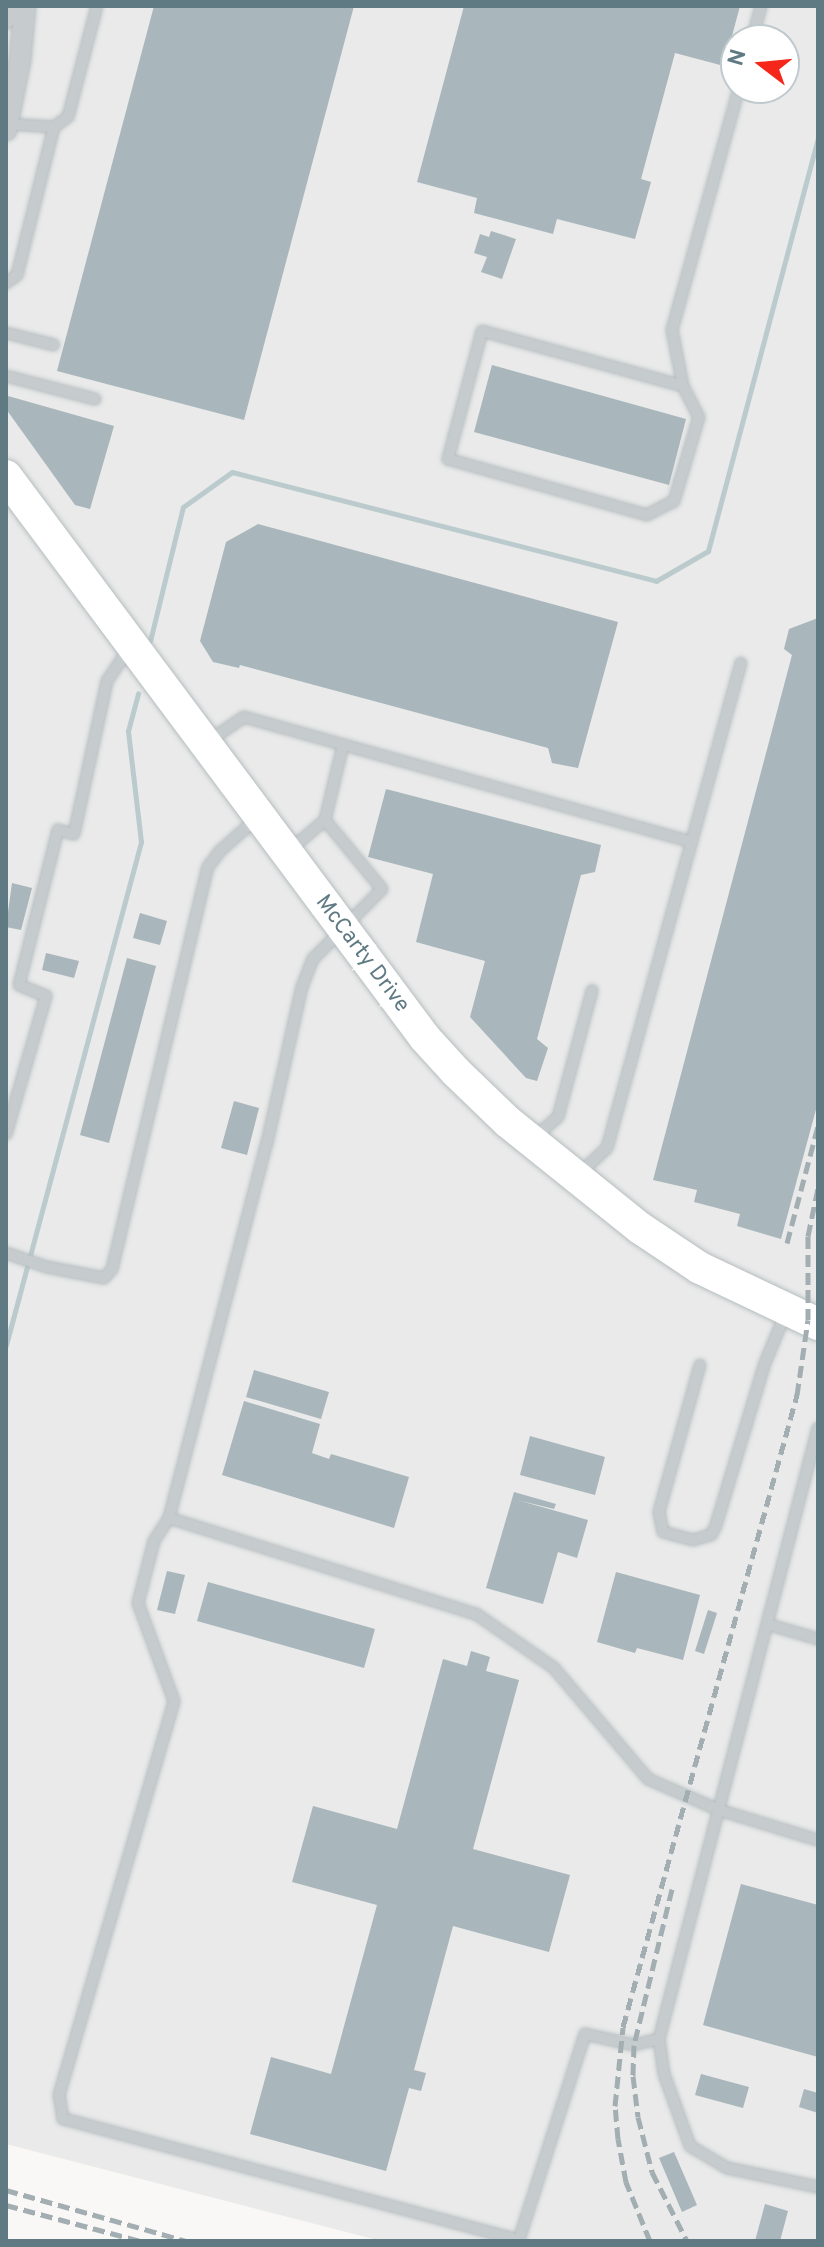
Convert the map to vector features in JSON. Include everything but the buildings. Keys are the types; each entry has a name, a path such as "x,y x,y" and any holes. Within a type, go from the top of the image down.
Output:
{"main road":[{"name":"McCarty Drive","path":"6,476 425,1038 530,1141 575,1178 700,1268 818,1324"}],"street":[{"path":"6,18 15,6"},
{"path":"7,127 20,60 25,6"}],"lane":[{"path":"7,127 54,127 68,117 97,6"},
{"path":"683,386 482,331 448,459 647,515 674,501 699,417 683,386 672,330 735,104"},
{"path":"6,283 17,275 54,127"},
{"path":"6,333 54,345"},
{"path":"6,376 95,399"},
{"path":"6,1134 46,996 19,985 54,845 58,830 74,834 107,681 131,644"},
{"path":"575,1178 607,1148 741,663"},
{"path":"205,743 244,717 692,842"},
{"path":"287,853 325,820 343,745"},
{"path":"6,1253 104,1278 112,1269 208,867 220,851 260,816"},
{"path":"325,820 382,889 313,959 302,987 267,1143 169,1518 154,1541 138,1603 174,1701 59,2095 63,2119 519,2240 585,2034 634,2045 659,2039"},
{"path":"530,1141 558,1117 592,991"},
{"path":"700,1365 659,1512 663,1532 693,1540 711,1535 716,1525 765,1363 786,1310"},
{"path":"818,1428 816,1450 767,1624 659,2039 664,2074 690,2146 727,2168 818,2187"},
{"path":"169,1518 476,1614 554,1668 648,1779 719,1810 818,1840"},
{"path":"767,1624 818,1639"}],"shaded area":[{"path":"6,6 818,6 818,2241 381,2241 6,2144"}],"waterway":[{"path":"150,641 183,507 232,472 656,581 708,551 818,139"},
{"path":"6,1345 141,842 128,731 138,693"}],"railway":[{"path":"787,1243 818,1126"},
{"path":"650,2241 626,2182 618,2139 615,2106 623,2027 797,1395 808,1320 808,1236 818,1188"},
{"path":"672,1889 634,2045 633,2076 638,2117 652,2172 687,2241"},
{"path":"6,2190 186,2241"},
{"path":"6,2205 140,2241"}]}
